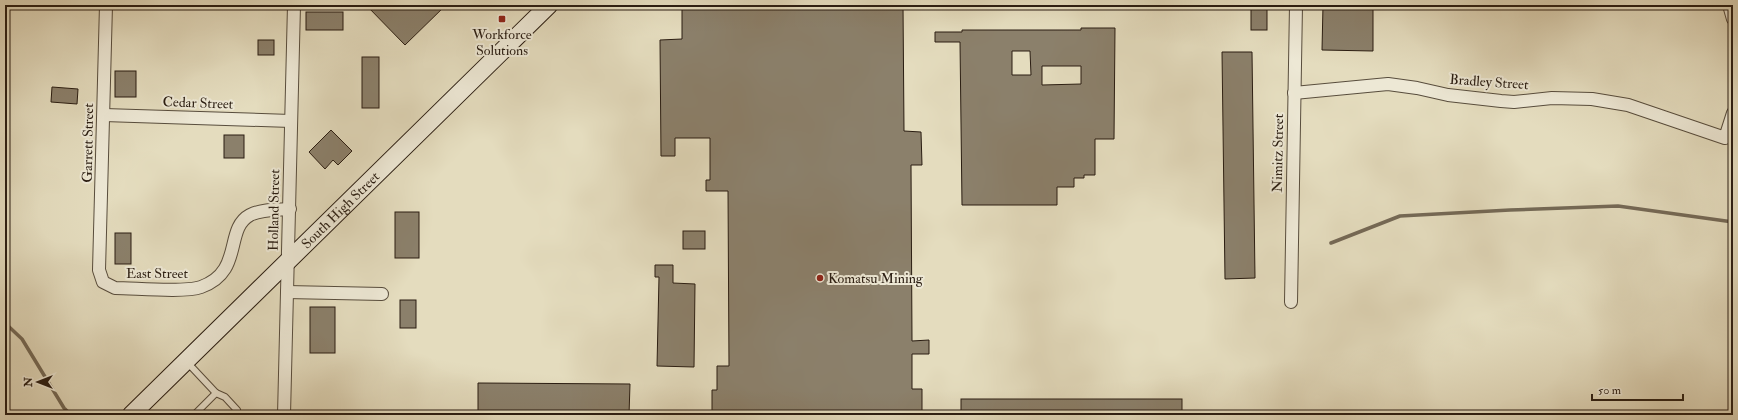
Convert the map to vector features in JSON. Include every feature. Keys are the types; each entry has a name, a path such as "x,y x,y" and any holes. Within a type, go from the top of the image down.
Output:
{"main road":[{"name":"South High Street","path":"131,415 549,5"}],"street":[{"name":"Garrett Street","path":"103,282 99,270 106,5"},
{"name":"Holland Street","path":"282,414 289,260 294,5"},
{"name":"Nimitz Street","path":"1291,302 1296,5"},
{"path":"1729,5 1733,19"},
{"name":"Bradley Street","path":"1294,93 1388,84 1448,94 1514,102 1552,98 1592,99 1628,105 1724,138 1733,112"},
{"name":"Cedar Street","path":"104,115 291,121"},
{"name":"East Street","path":"103,282 115,288 200,287 214,280 225,270 231,259 237,232 246,218 261,211 290,209"},
{"path":"287,292 382,294"}],"lane":[{"path":"186,361 216,393 225,397 240,413"},
{"path":"194,415 216,393"}],"building":[{"path":"366,5 446,5 405,45"},
{"name":"Komatsu Mining","path":"682,5 903,5 904,131 921,132 922,165 911,165 912,341 929,340 929,354 912,354 912,389 922,389 922,415 712,415 712,390 717,390 717,366 729,366 728,191 706,191 706,180 710,180 710,138 675,138 675,156 661,156 660,40 682,39"},
{"path":"1251,5 1267,5 1267,30 1251,30"},
{"path":"1323,5 1373,5 1373,51 1322,50"},
{"path":"306,12 343,12 343,30 306,30"},
{"path":"1081,28 1115,28 1114,139 1095,139 1095,175 1084,175 1084,178 1074,178 1074,187 1057,187 1057,205 962,205 960,42 935,42 935,32 962,32 962,30 1081,30","holes":["1012,51 1030,51 1031,75 1012,75","1042,66 1081,66 1081,84 1042,85"]},
{"path":"258,40 274,40 274,55 258,55"},
{"path":"1222,52 1252,52 1255,278 1225,279"},
{"path":"362,57 379,57 379,108 362,108"},
{"path":"115,71 136,71 136,97 115,97"},
{"path":"52,87 78,89 77,104 51,102"},
{"path":"331,130 352,151 338,165 333,160 325,169 309,152"},
{"path":"224,135 244,135 244,158 224,158"},
{"path":"395,212 419,212 419,258 395,258"},
{"path":"683,231 705,231 705,249 683,249"},
{"path":"115,233 131,233 131,264 115,264"},
{"path":"655,265 673,265 673,283 695,284 694,367 657,366 659,277 655,277"},
{"path":"400,300 416,300 416,328 400,328"},
{"path":"310,307 335,307 335,353 310,353"},
{"path":"478,383 630,384 629,415 478,415"},
{"path":"961,399 1182,399 1182,415 961,415"}],"waterway":[{"path":"1331,243 1400,216 1510,210 1618,206 1733,222"},
{"path":"5,323 22,339 64,408 71,415"}],"place":[{"name":"Workforce Solutions","path":"502,19"},
{"name":"Komatsu Mining","path":"820,278"}]}
